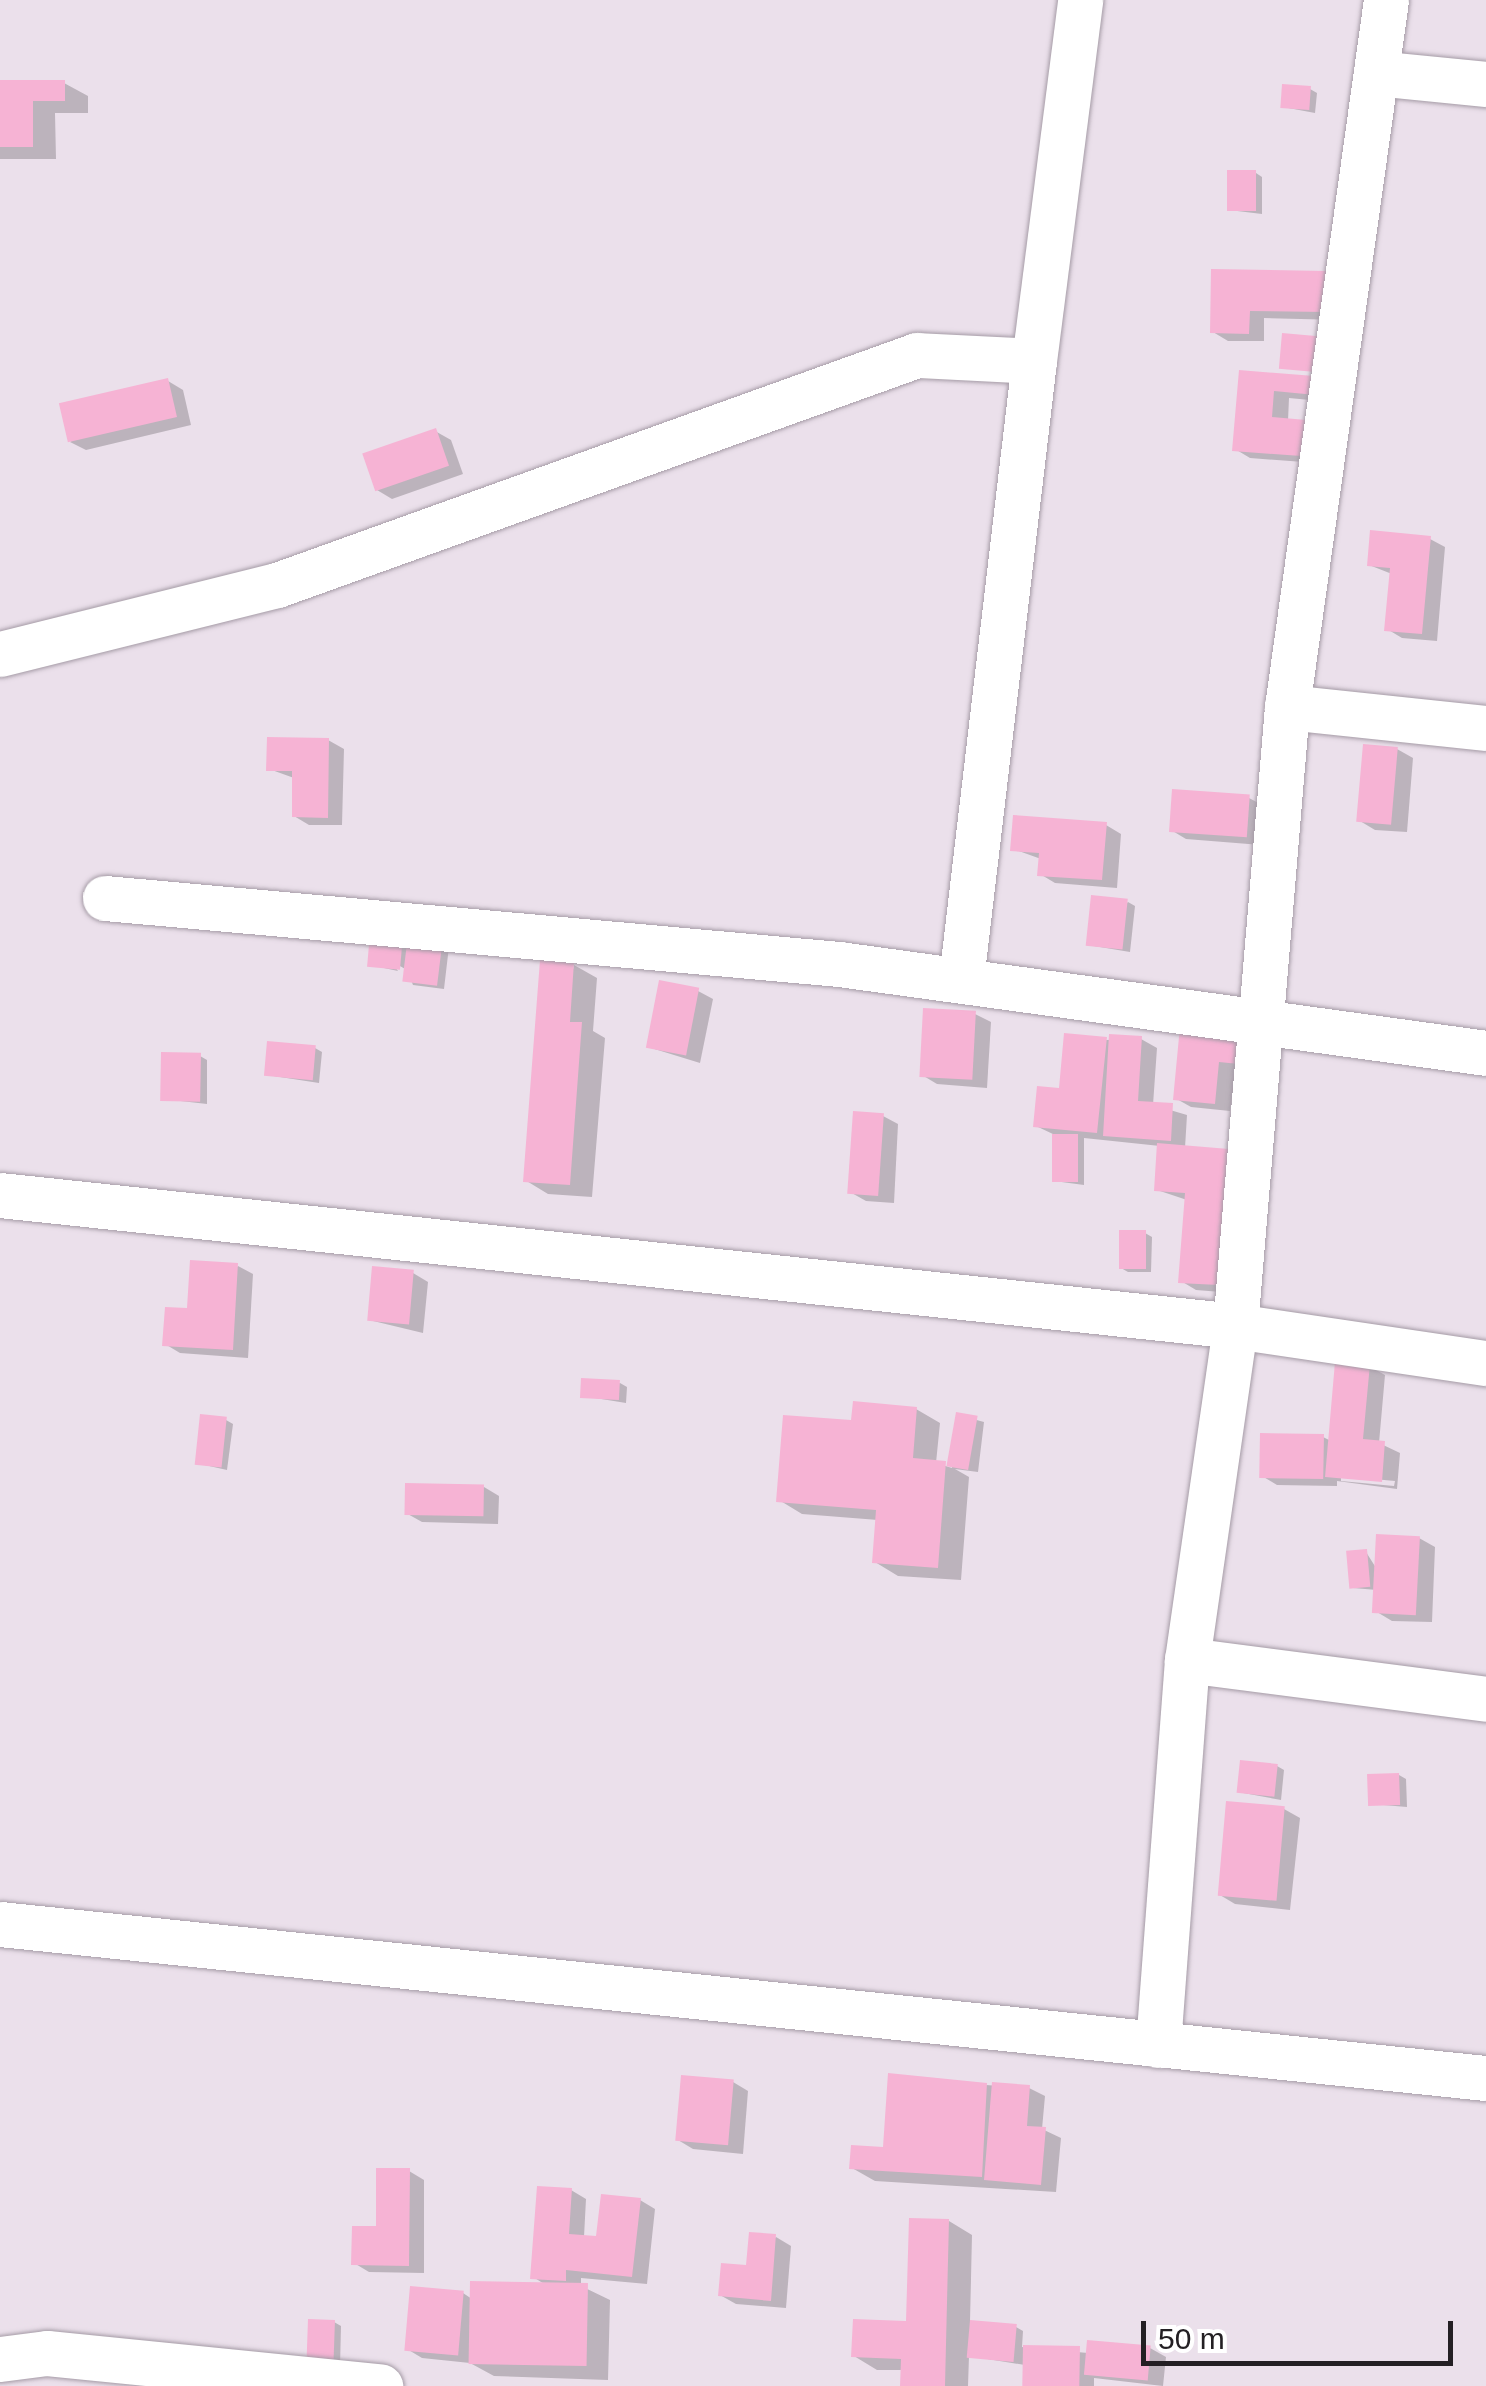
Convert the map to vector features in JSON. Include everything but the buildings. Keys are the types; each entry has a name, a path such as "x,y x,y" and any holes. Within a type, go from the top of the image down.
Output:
{"street":[{"path":"961,980 1080,0"},
{"path":"1158,2045 1187,1660 1234,1326 1287,707 1386,0"},
{"path":"1376,73 1486,84"},
{"path":"0,654 277,584 917,355 1034,361"},
{"path":"1287,707 1486,728"},
{"path":"105,898 961,980 1486,1053"},
{"path":"0,1195 1234,1326 1486,1363"},
{"path":"1187,1660 1486,1699"},
{"path":"0,1924 1486,2078"},
{"path":"0,2359 47,2354 380,2386"}]}
